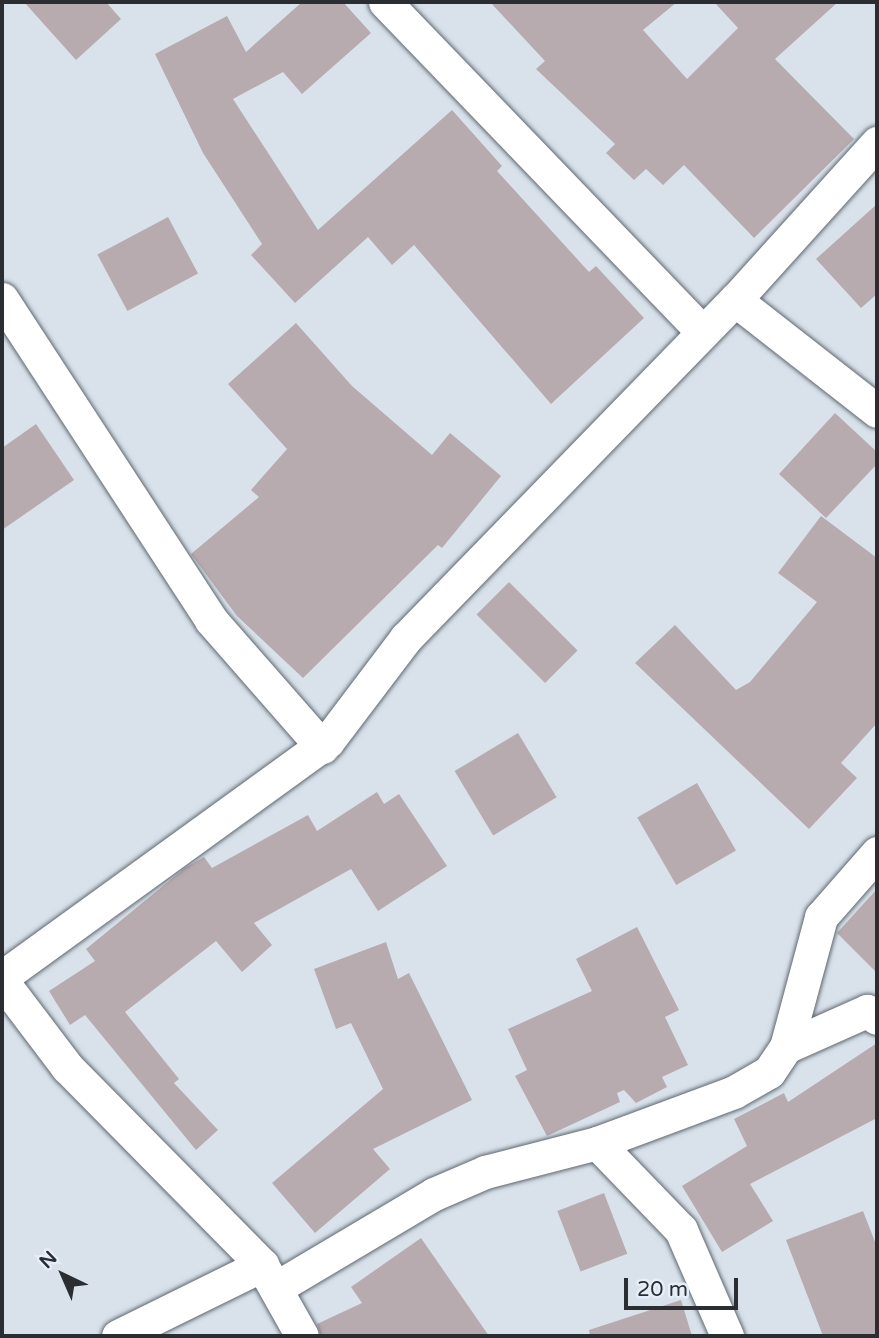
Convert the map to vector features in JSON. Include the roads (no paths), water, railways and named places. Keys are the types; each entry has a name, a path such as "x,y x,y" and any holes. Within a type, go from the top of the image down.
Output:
{"street":[{"path":"385,2 702,331"},
{"path":"302,1336 270,1276 67,1068 2,979 322,747 406,638 735,300 877,143"},
{"path":"2,299 211,620 322,747"},
{"path":"735,300 877,411"},
{"path":"118,1336 270,1276 434,1194 485,1172 597,1143 734,1092 769,1072 786,1047 821,917 877,853"},
{"path":"786,1047 867,1011 877,1018"},
{"path":"597,1143 681,1230 727,1336"}]}
